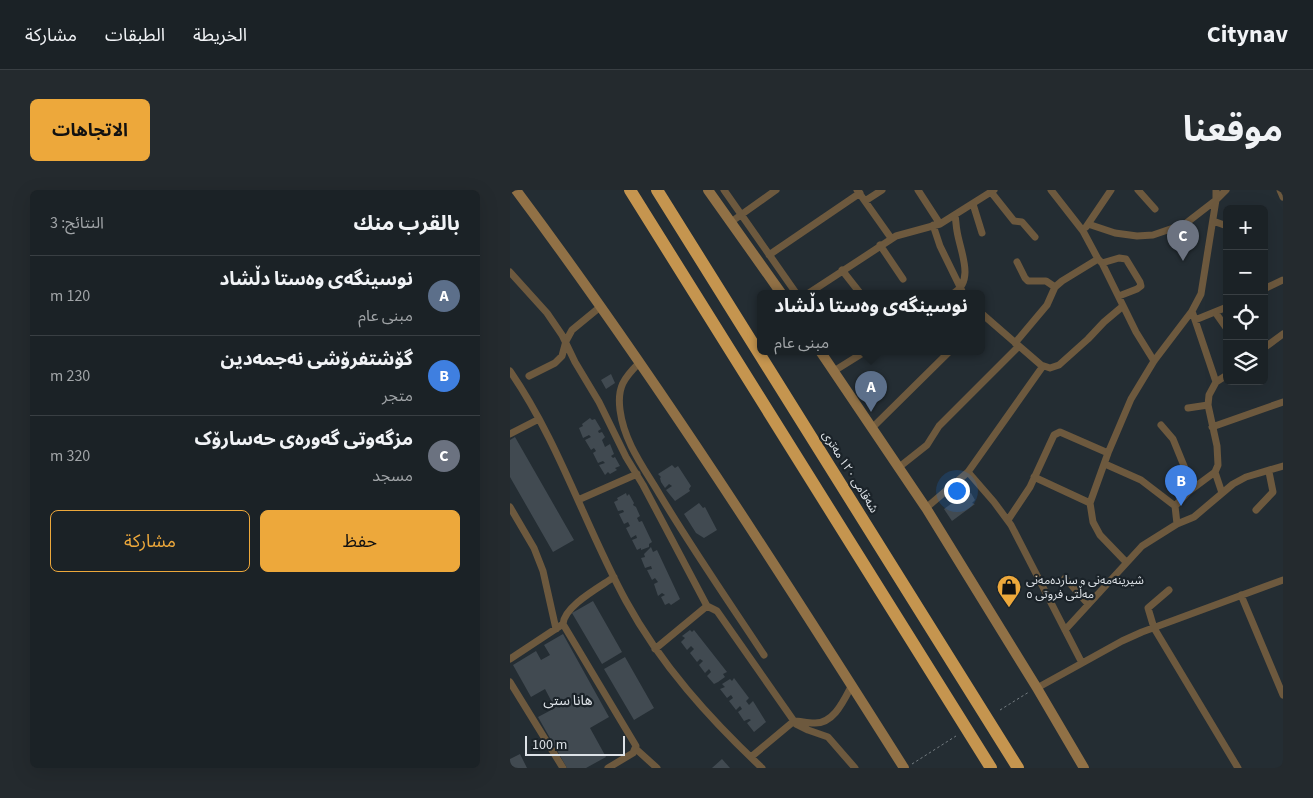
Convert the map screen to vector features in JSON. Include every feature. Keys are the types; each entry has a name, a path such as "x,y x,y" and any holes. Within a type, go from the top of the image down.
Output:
{"highway":[{"path":"630,190 991,768"},
{"name":"شەقامی ١٢٠ مەتری","path":"657,190 757,350"},
{"name":"شەقامی ١٢٠ مەتری","path":"760,355 1018,768"}],"street":[{"path":"516,190 639,363 763,546 852,686 907,766"},
{"path":"708,190 779,290"},
{"path":"724,190 794,290"},
{"path":"731,222 776,190"},
{"path":"865,201 882,190"},
{"path":"918,190 937,224 940,246 958,290"},
{"path":"1052,190 1083,231 1154,361"},
{"path":"1083,231 1111,190"},
{"path":"1138,190 1155,209"},
{"path":"1210,190 1216,195"},
{"path":"1088,224 1115,233 1137,236 1153,235 1185,224 1216,195 1226,190"},
{"path":"813,290 892,238 956,216 993,191 1014,221 1022,222 1035,237"},
{"path":"769,255 858,192 892,238"},
{"path":"1126,562 1100,535 1093,522 1090,503 1106,464 1108,453 1131,400 1154,361 1192,311 1201,294 1216,195"},
{"path":"973,204 982,233"},
{"path":"956,216 956,231 962,248 965,279 960,290"},
{"path":"1213,221 1223,225"},
{"path":"880,245 903,279"},
{"path":"898,468 927,445 939,426 1017,345 1047,305 1055,287 1062,281 1100,261 1126,259 1140,282 1140,286 1119,296"},
{"path":"1017,262 1028,281 1046,280 1055,287"},
{"path":"842,270 858,290"},
{"path":"510,272 547,313 566,341 575,362 600,402 626,457 637,474 707,606 718,611 796,724 804,729 828,737 855,768"},
{"path":"1268,287 1283,280"},
{"path":"985,317 1043,366 1050,368 1059,366 1123,306"},
{"path":"529,376 555,362 562,356 566,341 572,330 600,307"},
{"path":"1195,320 1223,309"},
{"path":"1192,311 1216,382"},
{"path":"1215,312 1223,324"},
{"path":"1268,345 1283,334"},
{"path":"823,355 926,508 1084,768"},
{"path":"834,371 860,355"},
{"path":"872,428 946,355"},
{"path":"639,363 624,378 620,388 623,427 632,448 681,529 764,656"},
{"path":"926,508 968,472 1043,366"},
{"path":"510,371 539,419 614,577 635,616 685,688 712,719 762,768"},
{"path":"1222,493 1216,472 1218,464 1217,446 1208,405 1209,395 1216,382 1223,377"},
{"path":"1212,427 1283,402"},
{"path":"1188,408 1208,405"},
{"path":"510,434 539,419"},
{"path":"1162,425 1173,438 1193,488"},
{"path":"1008,520 1030,487 1054,435 1058,432 1108,453"},
{"path":"1106,464 1142,480 1175,506"},
{"path":"1065,630 1142,546 1177,524 1194,517 1222,493 1246,477 1269,472 1283,466"},
{"path":"968,472 1008,520 1082,663"},
{"path":"1177,524 1175,506 1181,498 1216,472"},
{"path":"1256,510 1273,492 1269,472"},
{"path":"578,500 637,474"},
{"path":"1034,477 1090,503"},
{"path":"510,507 534,548 544,571 556,629"},
{"path":"614,577 569,609 563,624 599,686 635,741 636,749 657,768"},
{"path":"1065,578 1088,604"},
{"path":"1036,688 1122,641 1283,580"},
{"path":"1169,590 1148,608 1154,628 1238,768"},
{"path":"1241,595 1283,695"},
{"path":"656,648 707,606"},
{"path":"510,659 563,624"},
{"path":"510,682 563,768"},
{"path":"794,720 815,724 822,723 840,707 852,686"},
{"path":"751,757 794,720"},
{"path":"608,768 633,753 636,749"}],"path":[{"path":"1000,710 1036,688"},
{"path":"907,766 956,736"}],"building":[{"path":"611,374 615,383 606,389 601,380"},
{"path":"590,418 592,420 595,419 601,429 598,431 599,433 602,432 605,437 602,440 605,447 610,444 614,454 611,456 615,457 620,466 615,468 617,470 610,474 608,472 605,475 599,465 605,463 603,461 598,463 593,453 596,451 594,448 591,450 585,440 591,437 589,435 583,438 579,428"},
{"path":"515,437 574,540 553,552 510,477 510,440"},
{"path":"672,465 675,468 678,466 691,486 690,491 675,501 666,490 672,486 669,484 665,488 658,474"},
{"path":"967,492 968,494 971,493 975,500 972,503 975,504 952,521 944,509"},
{"path":"626,493 627,496 629,494 634,503 633,505 640,516 637,518 639,522 642,521 652,542 649,544 649,547 641,550 641,548 637,550 632,540 637,538 636,535 631,538 626,528 630,526 628,522 624,524 619,514 624,512 623,510 618,511 614,502"},
{"path":"699,503 703,508 705,507 717,530 704,538 696,533 684,514"},
{"path":"651,547 653,552 657,550 680,599 671,605 669,603 665,605 661,597 665,595 662,593 658,596 654,584 658,582 655,578 652,580 647,570 652,569 651,566 645,568 641,558 645,557 644,554"},
{"path":"593,601 622,652 602,664 572,613"},
{"path":"690,630 692,632 694,630 727,672 723,674 725,677 714,684 707,676 711,672 709,669 705,673 699,665 703,661 700,659 697,662 690,653 694,649 691,646 687,650 681,642 685,638 682,636"},
{"path":"563,634 609,717 590,728 606,757 586,768 567,768 538,717 555,708 545,689 531,697 513,665 536,651 541,660 550,655 544,645"},
{"path":"625,657 654,708 634,720 604,669"},
{"path":"734,678 749,698 746,701 749,705 753,701 766,722 754,732 747,723 751,720 744,721 738,712 742,709 740,706 736,710 729,701 733,698 731,695 727,698 720,689 725,687 722,684 730,679 732,681"},
{"path":"520,754 527,768 510,768 510,759"},
{"path":"722,759 730,768 712,768"}],"place":[{"name":"مزگەوتی گەورەی حەسارۆک","path":"1183,261"},
{"name":"نوسینگەی وەستا دڵشاد","path":"871,412"},
{"name":"گۆشتفرۆشی نەجمەدین","path":"1181,506"},
{"name":"شیرینەمەنی و ساردەمەنی مەڵتی فروتی ٥","path":"1009,608"}],"district":[{"name":"هانا ستى","path":"568,701"}]}
